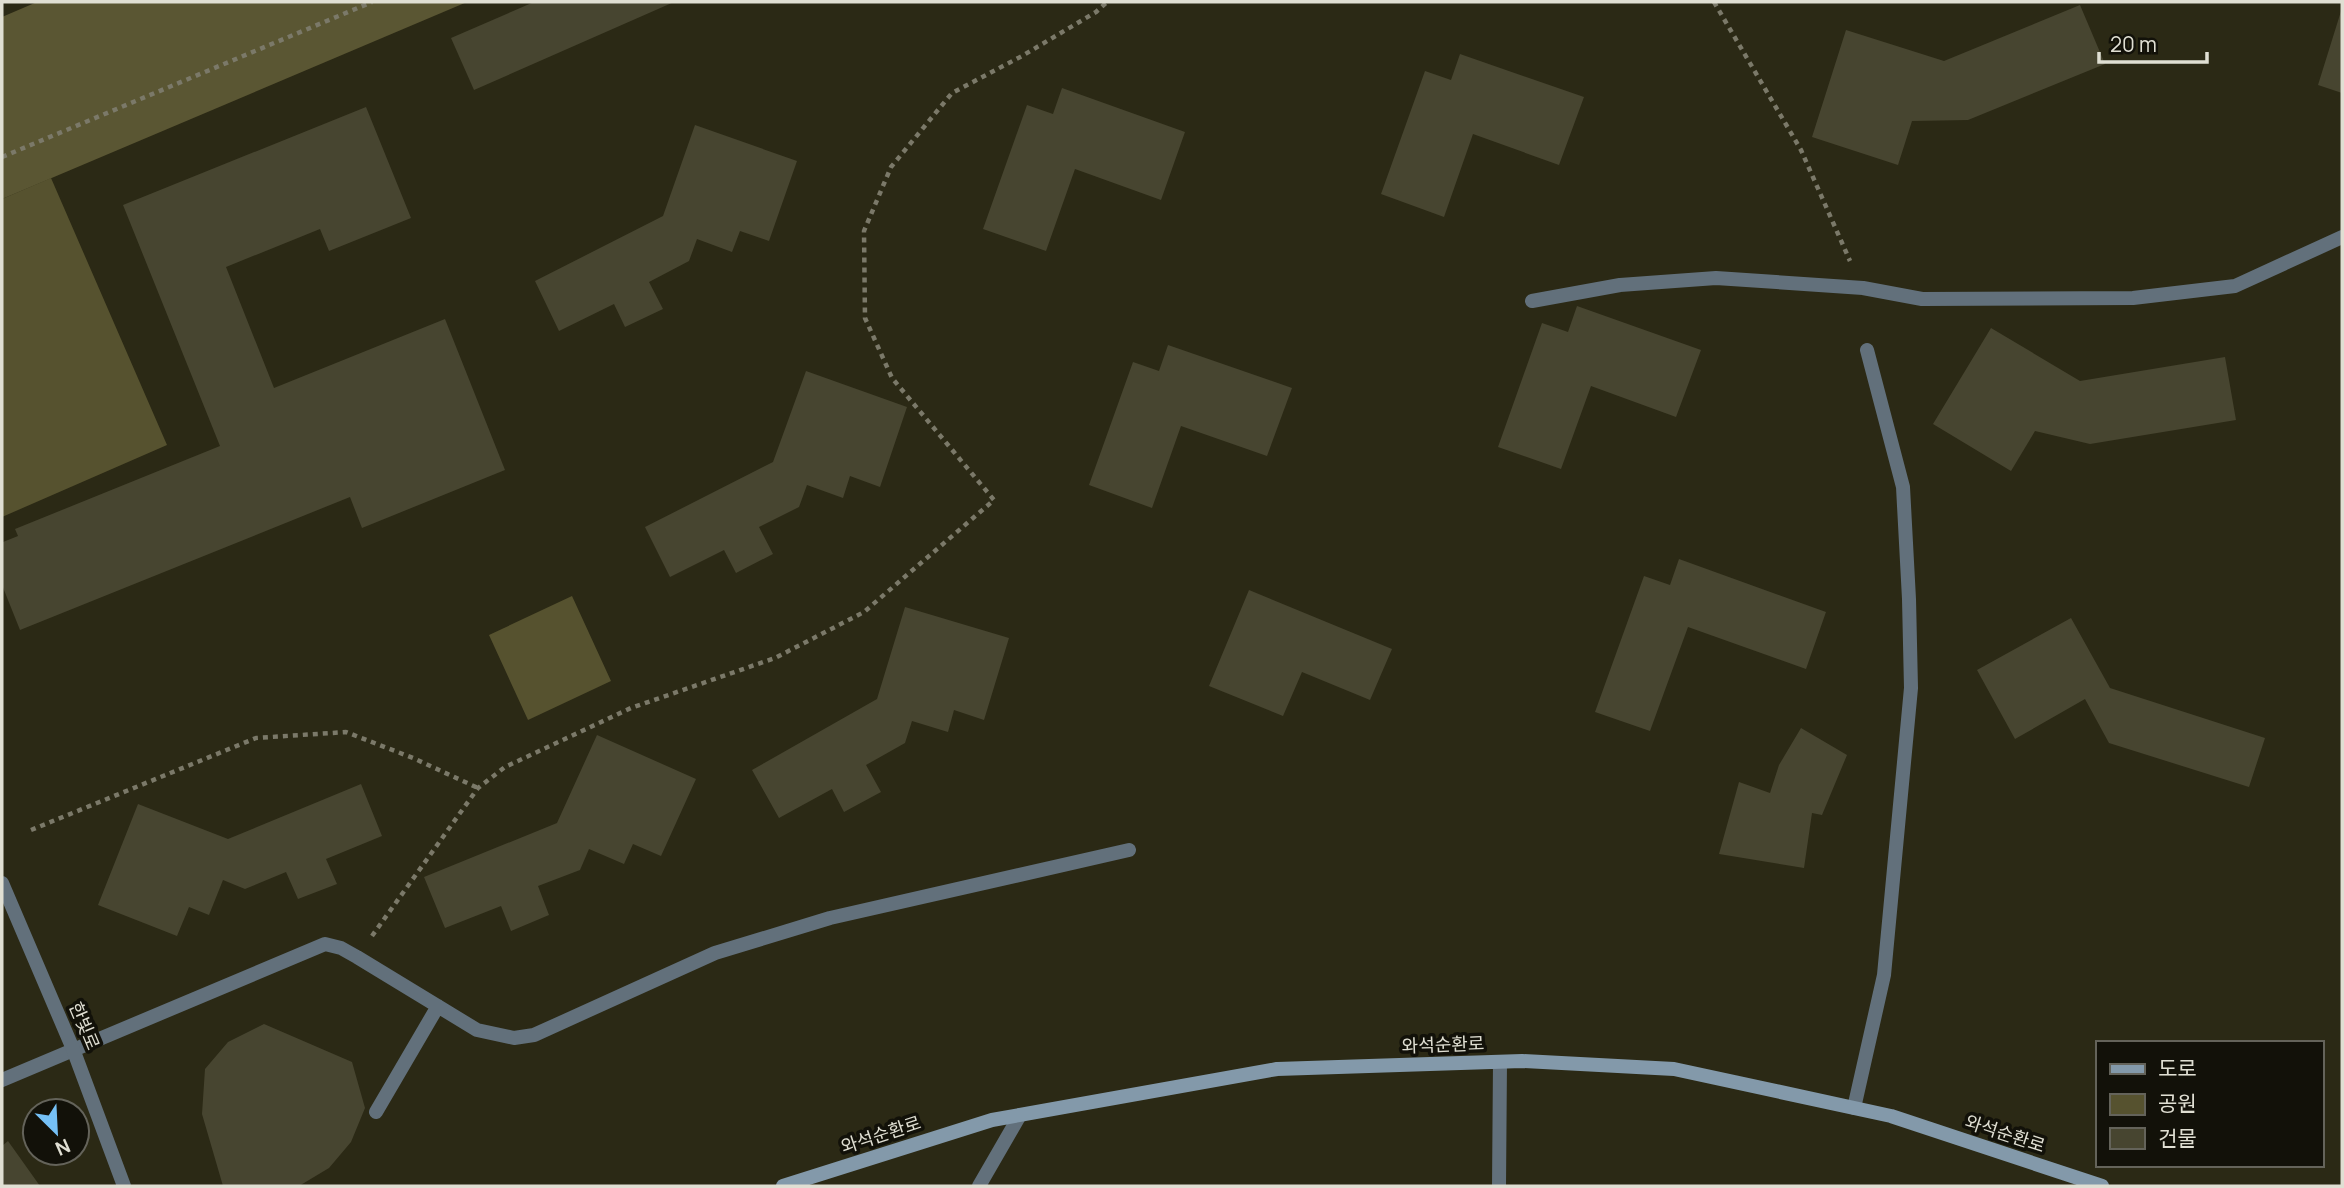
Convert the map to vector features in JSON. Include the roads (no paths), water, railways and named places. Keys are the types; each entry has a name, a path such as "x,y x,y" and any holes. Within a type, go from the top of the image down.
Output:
{"street":[{"path":"1532,301 1620,285 1716,278 1863,288 1922,299 2133,298 2235,286 2342,237"},
{"path":"1854,1108 1884,975 1911,688 1903,487 1867,350"},
{"path":"2,1080 325,944 341,948 357,957 477,1030 514,1038 534,1035 715,953 830,918 1129,850"},
{"name":"한빛로","path":"2,883 73,1049 124,1186"},
{"path":"376,1112 438,1006"},
{"path":"1499,1186 1500,1062"},
{"name":"와석순환로","path":"783,1186 992,1121 1277,1069 1500,1062 1674,1069 1891,1116 2102,1186"},
{"path":"978,1186 1020,1115"}]}
